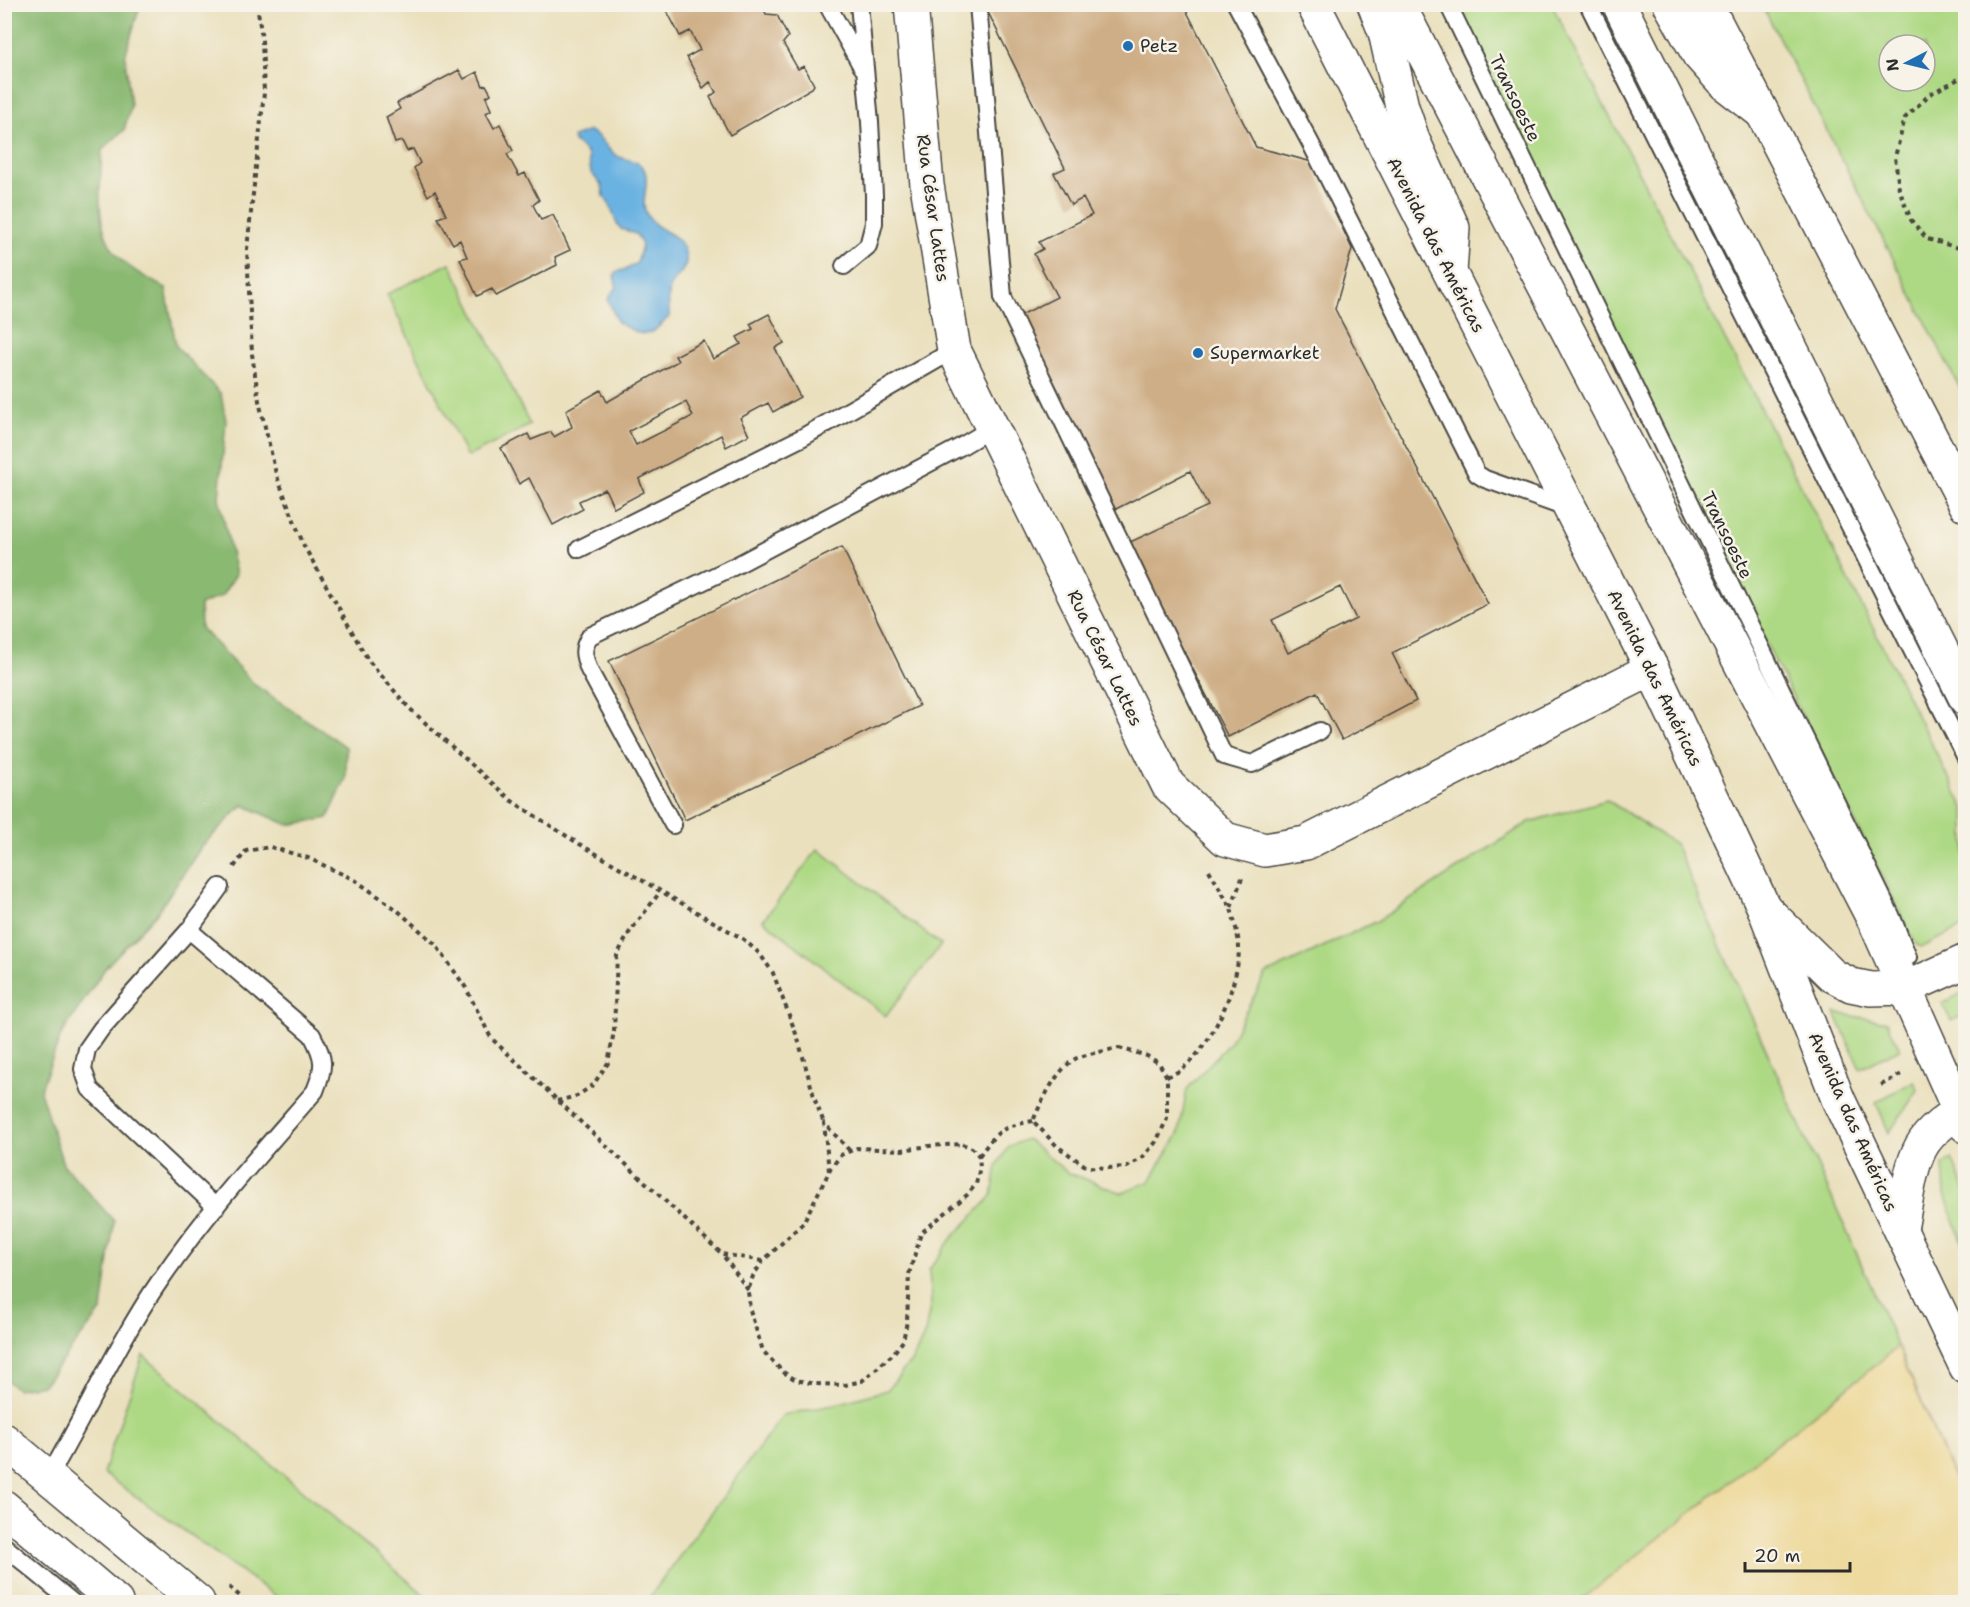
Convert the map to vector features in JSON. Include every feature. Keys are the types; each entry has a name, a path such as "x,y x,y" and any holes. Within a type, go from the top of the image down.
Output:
{"main road":[{"name":"Rua César Lattes","path":"911,4 927,185 954,350 1168,785 1225,838 1265,850 1306,843 1652,669"},
{"name":"Avenida das Américas","path":"1313,4 1652,669 1764,908 1838,1099 1965,1367"},
{"path":"1374,4 1385,32 1402,107 1413,140 1453,228 1450,273"},
{"path":"1398,4 1877,926 1912,985 1964,1107 1938,1127 1921,1147 1901,1229"},
{"path":"1619,4 1965,699"},
{"path":"1670,4 1700,55 1725,84 1760,111"},
{"path":"1706,4 1965,505"},
{"path":"1764,908 1832,975 1851,985 1871,989 1912,985 1965,961"},
{"path":"4,1440 198,1602"},
{"path":"4,1508 116,1602"}],"lane":[{"path":"827,4 866,73"},
{"path":"843,266 868,246 873,223 874,195 859,4"},
{"path":"978,4 1003,297 1224,756 1252,764 1320,731"},
{"path":"1236,4 1311,144 1477,474 1485,479 1571,510"},
{"name":"Transoeste","path":"1448,4 1891,915 1912,985"},
{"path":"1588,4 1965,758"},
{"path":"579,549 803,437 954,350"},
{"path":"673,825 589,670 584,656 584,645 590,636 747,559 992,428"},
{"path":"216,1207 90,1089 83,1069 87,1049 100,1029 189,930 220,887"},
{"path":"48,1478 160,1279 216,1207 315,1091 323,1072 322,1053 312,1035 189,930"},
{"path":"4,1546 72,1602"}],"path":[{"path":"257,4 262,40 264,93 247,249 252,354 259,401 276,474 304,546 368,660 409,708 512,801 576,842 743,939 760,954 773,973 798,1039 824,1123 829,1172"},
{"path":"1965,75 1930,94 1905,118 1895,156 1899,189 1911,220 1927,239 1965,250"},
{"path":"220,887 246,851 270,847 308,858 355,880 396,909 436,945 466,988 491,1038 722,1254 748,1291"},
{"path":"1167,1077 1184,1068 1200,1049 1226,1006 1236,977 1239,947 1232,908 1205,862"},
{"path":"1232,908 1244,871"},
{"path":"556,1101 577,1096 593,1085 608,1063 614,1031 617,955 629,933 660,892"},
{"path":"1119,1048 1147,1056 1159,1063 1167,1077 1167,1119 1164,1127 1156,1142 1143,1157 1126,1167 1087,1167 1057,1146 1033,1120 1054,1081 1075,1059 1119,1048"},
{"path":"1881,1085 1908,1072"},
{"path":"979,1156 996,1133 1003,1128 1033,1120"},
{"path":"824,1123 850,1151"},
{"path":"962,1144 972,1148 979,1156 980,1167 976,1184 967,1195 921,1233 909,1274 907,1320 903,1341 892,1355 862,1381 845,1385 815,1384 796,1380 783,1372 763,1351 750,1310 748,1291 753,1276 764,1261 803,1223 829,1172 841,1155 857,1148 902,1150 962,1144"},
{"path":"722,1254 764,1261"}],"green space":[{"path":"5,4 143,5 139,9 125,56 131,106 124,130 102,150 100,211 108,240 115,253 131,268 166,289 176,346 221,394 226,421 219,498 236,574 222,596 200,605 201,628 255,685 346,747 346,778 328,818 288,825 243,805 202,846 157,913 106,967 61,1035 40,1091 63,1164 114,1221 102,1310 43,1385 17,1389 4,1378"},
{"path":"1449,5 1552,5 1825,533 1965,810 1965,926 1922,947 1916,945"},
{"path":"1762,5 1965,5 1965,398"},
{"path":"450,263 530,425 467,457 387,294"},
{"path":"1607,800 1675,844 1898,1347 1579,1602 646,1602 783,1415 833,1405 887,1390 913,1359 925,1333 931,1302 929,1270 951,1239 992,1196 997,1165 1009,1146 1027,1139 1067,1172 1122,1193 1150,1181 1179,1133 1187,1089 1229,1043 1266,974 1379,920 1529,822"},
{"path":"818,849 941,945 886,1016 763,920"},
{"path":"1965,992 1965,1014 1951,1021 1942,1003"},
{"path":"1835,1013 1887,1022 1900,1049 1860,1069"},
{"path":"1914,1081 1918,1090 1889,1133 1876,1102"},
{"path":"1952,1159 1965,1189 1965,1251 1945,1194 1943,1165"},
{"path":"143,1355 433,1602 284,1602 103,1473"}],"sand":[{"path":"1898,1347 1965,1505 1965,1602 1579,1602"}],"water":[{"path":"589,131 598,136 616,155 635,162 644,169 646,180 644,204 647,215 658,226 675,237 684,248 685,266 670,289 669,317 654,331 645,334 618,323 608,300 617,288 614,276 617,272 637,263 642,245 636,234 621,229 616,222 604,196 602,185 591,173 588,155 574,142 573,137"}],"building":[{"path":"675,4 762,4 766,14 777,15 788,37 783,43 798,69 804,66 814,85 730,135 710,97 716,92 710,82 703,88 687,57 700,50 690,31 680,36 666,9"},
{"name":"Supermarket","path":"984,4 1183,4 1256,147 1312,162 1352,249 1335,309 1488,604 1392,653 1416,701 1342,740 1317,692 1228,737 1128,543 1208,506 1190,471 1114,510 1051,393 1058,390 1019,316 1057,297 1034,254 1043,249 1039,242 1092,215 1083,198 1071,205 1054,173 1065,168","holes":["1340,587 1356,619 1288,653 1272,620"]},
{"path":"459,70 464,79 477,72 483,86 486,85 491,94 486,97 491,110 486,113 494,128 500,124 513,151 507,154 519,176 525,173 539,200 533,205 541,220 553,215 570,250 555,257 557,265 496,296 492,289 477,296 460,259 467,257 460,240 453,244 438,218 446,215 435,191 428,196 414,168 420,163 413,149 407,151 402,141 395,143 386,117 400,109 397,103"},
{"path":"769,314 784,343 775,348 800,397 773,412 768,403 740,418 749,435 726,447 721,435 639,479 644,492 614,508 605,489 579,501 583,509 553,525 529,478 519,484 501,448 528,434 531,440 551,432 554,437 572,427 566,410 601,390 607,402 678,361 675,356 704,341 713,359 741,344 737,337 753,329 750,324","holes":["686,402 693,416 636,445 629,431"]},
{"path":"842,547 919,706 685,820 609,661"}],"place":[{"name":"Petz","path":"1128,46"},
{"name":"Supermarket","path":"1198,353"}]}
